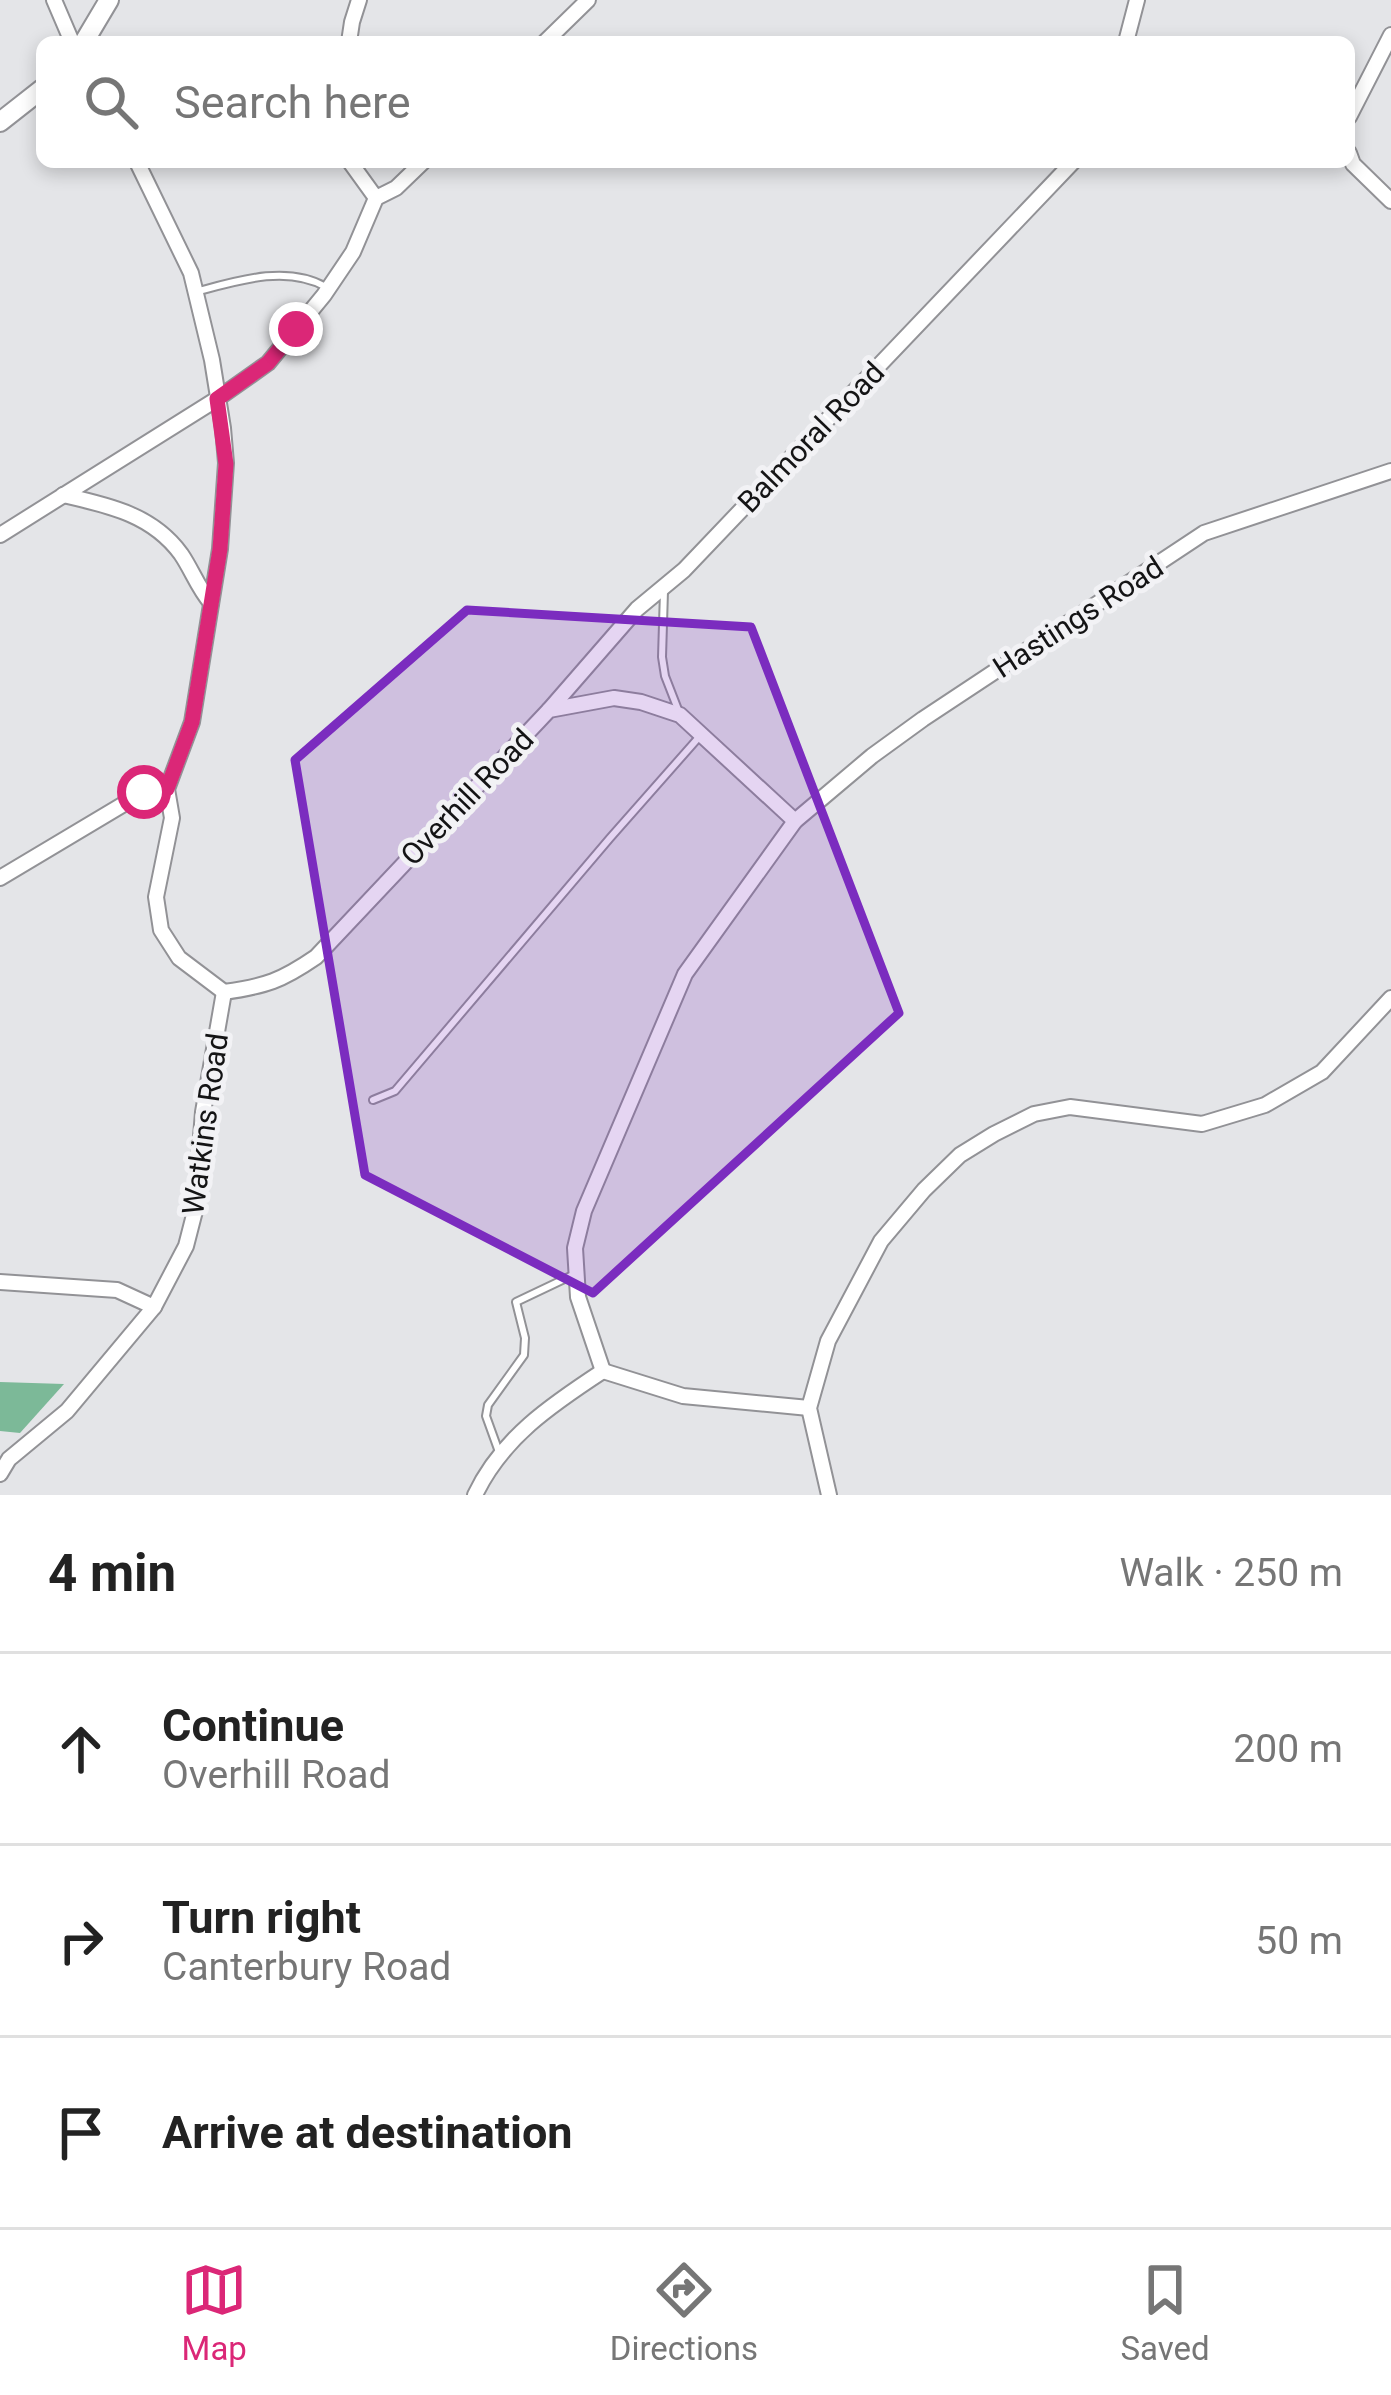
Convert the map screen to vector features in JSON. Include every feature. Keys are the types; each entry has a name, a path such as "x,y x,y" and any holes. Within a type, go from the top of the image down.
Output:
{"main road":[{"path":"88,36 110,0"},
{"path":"0,122 36,94"}],"street":[{"path":"54,0 69,36"},
{"path":"351,36 359,0"},
{"path":"551,36 588,0"},
{"path":"1128,36 1137,0"},
{"path":"1355,105 1391,35"},
{"path":"1355,166 1391,201"},
{"path":"140,168 191,273 212,360 226,464 192,722 167,789 172,818 156,897 161,930 178,958 224,992"},
{"path":"354,168 376,198"},
{"path":"0,535 268,363 353,252 376,198 396,188 417,168"},
{"name":"Balmoral Road","path":"549,710 637,609 700,554 1066,168"},
{"name":"Hastings Road","path":"795,821 923,719 1204,533 1391,470"},
{"path":"63,495 109,505 140,517 161,532 211,603"},
{"name":"Overhill Road","path":"224,992 269,985 316,957 549,710 614,698 680,715 795,821"},
{"path":"0,878 144,792 167,789"},
{"path":"603,1371 578,1297 575,1248 584,1211 686,974 795,821"},
{"name":"Watkins Road","path":"0,1474 9,1459 67,1411 154,1307 186,1246 195,1211 203,1112 224,992"},
{"path":"829,1495 808,1408 828,1342 880,1241 960,1155 1034,1114 1070,1107 1202,1124 1265,1105 1322,1072 1391,998"},
{"path":"0,1282 117,1290 154,1307"},
{"path":"603,1371 683,1396 808,1408"},
{"path":"475,1495 515,1436 603,1371"}],"lane":[{"path":"196,292 236,281 300,275 328,289"},
{"path":"664,587 662,657 680,715"},
{"path":"373,1100 395,1091 703,734"},
{"path":"501,1455 486,1416 488,1405 524,1354 516,1302 577,1273"}],"highlighted area":[{"path":"467,610 751,627 899,1013 593,1293 365,1175 295,760"}],"green space":[{"path":"0,1382 64,1384 20,1433 0,1431"}],"route":[{"path":"144,792 167,789 192,722 224,506 226,464 217,399 268,363 296,329"}]}
